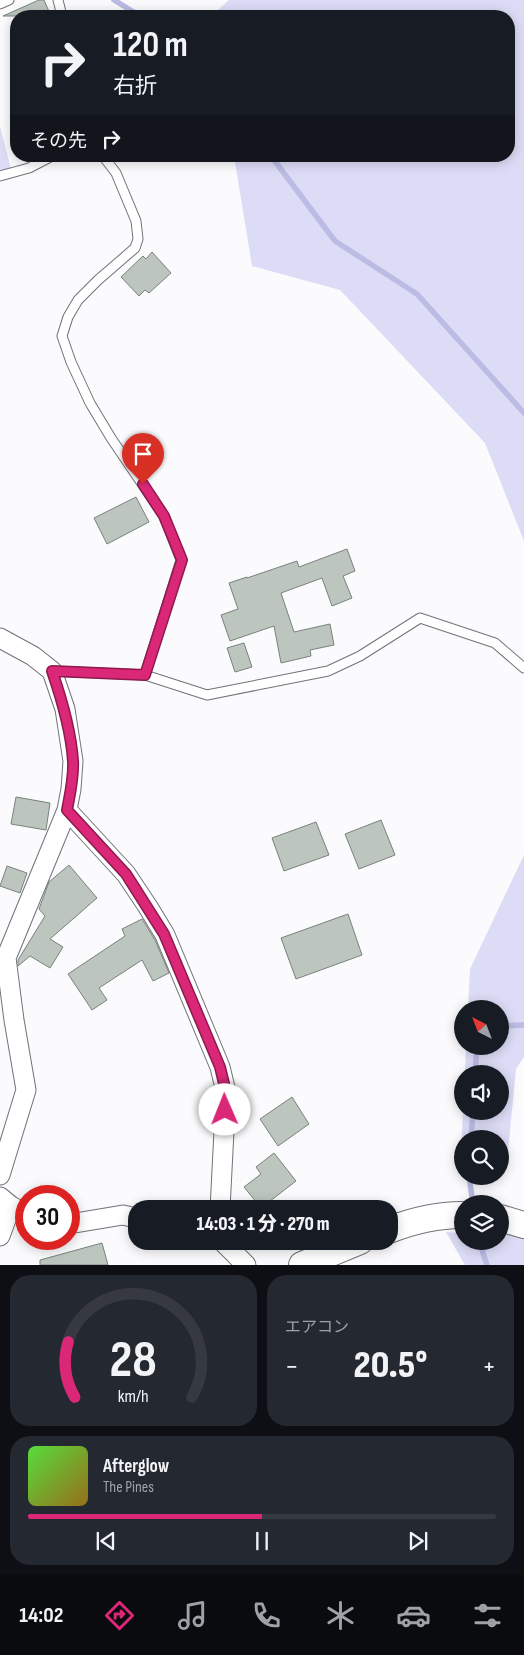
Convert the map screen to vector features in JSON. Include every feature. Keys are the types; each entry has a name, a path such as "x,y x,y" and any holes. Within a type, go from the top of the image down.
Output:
{"street":[{"path":"0,638 33,656 52,671 65,709 73,761 67,810 6,958 26,1090 0,1175"},
{"path":"67,810 126,874 164,934 220,1067 226,1092 220,1200"},
{"path":"0,1236 12,1206"},
{"path":"80,1222 123,1215 128,1216"},
{"path":"398,1227 418,1220 454,1215"},
{"path":"509,1221 524,1226"},
{"path":"231,1250 246,1265"},
{"path":"302,1265 338,1250"}],"lane":[{"path":"0,4 9,0"},
{"path":"0,176 29,168 40,162"},
{"path":"108,162 116,173 136,221 138,240 135,248 78,300 68,317 62,336 71,362 90,403 111,438 164,516 182,560 145,675"},
{"path":"52,671 145,675 207,695 328,671 360,656 420,618 495,643 524,668"}],"shaded area":[{"path":"229,0 524,0 524,541 485,443 340,290 252,266 235,162 515,162 515,10 218,10"},
{"path":"0,126 12,173 0,174"},
{"path":"524,855 524,1057 516,1069 509,1142 509,1130 462,1130 463,1120 509,1120 509,1065 465,1065 466,1055 509,1055 509,1000 468,1000 470,969"},
{"path":"446,1232 454,1232 454,1246"},
{"path":"509,1235 524,1236 524,1265 465,1265 456,1250 509,1250"}],"building":[{"path":"39,0 44,0 48,10 16,10"},
{"path":"152,252 171,273 149,293 145,290 139,296 121,277 143,256 146,259"},
{"path":"136,497 149,522 107,544 94,518"},
{"path":"347,549 355,571 343,576 352,598 332,606 322,578 281,593 294,632 330,624 334,645 310,650 311,656 281,663 274,626 230,641 221,615 238,609 229,583 297,561 299,567"},
{"path":"244,643 252,667 235,672 227,648"},
{"path":"16,797 50,803 46,830 11,824"},
{"path":"381,820 395,855 359,869 345,834"},
{"path":"316,822 329,855 284,871 272,838"},
{"path":"69,865 97,898 50,939 63,947 50,968 30,956 18,966 18,960 45,916 39,909 49,882"},
{"path":"7,866 27,873 20,893 0,886"},
{"path":"348,914 362,955 296,979 281,938"},
{"path":"142,919 155,940 169,973 153,981 142,960 99,988 107,1000 92,1010 68,974 125,936 122,929"},
{"path":"292,1097 309,1124 278,1146 260,1119"},
{"path":"274,1153 296,1181 271,1200 255,1200 244,1187 261,1174 256,1167"},
{"path":"102,1243 108,1265 40,1265 40,1260"}],"waterway":[{"path":"114,0 130,10"},
{"path":"276,162 335,241 417,294 524,413"},
{"path":"509,1026 524,1025"},
{"path":"476,1055 476,1065"},
{"path":"472,1120 472,1130"},
{"path":"470,1185 472,1195"},
{"path":"482,1250 487,1265"}],"route":[{"path":"143,484 164,516 182,560 145,675 52,671 65,709 73,761 67,810 126,874 164,934 220,1067 226,1092 225,1110"}]}
